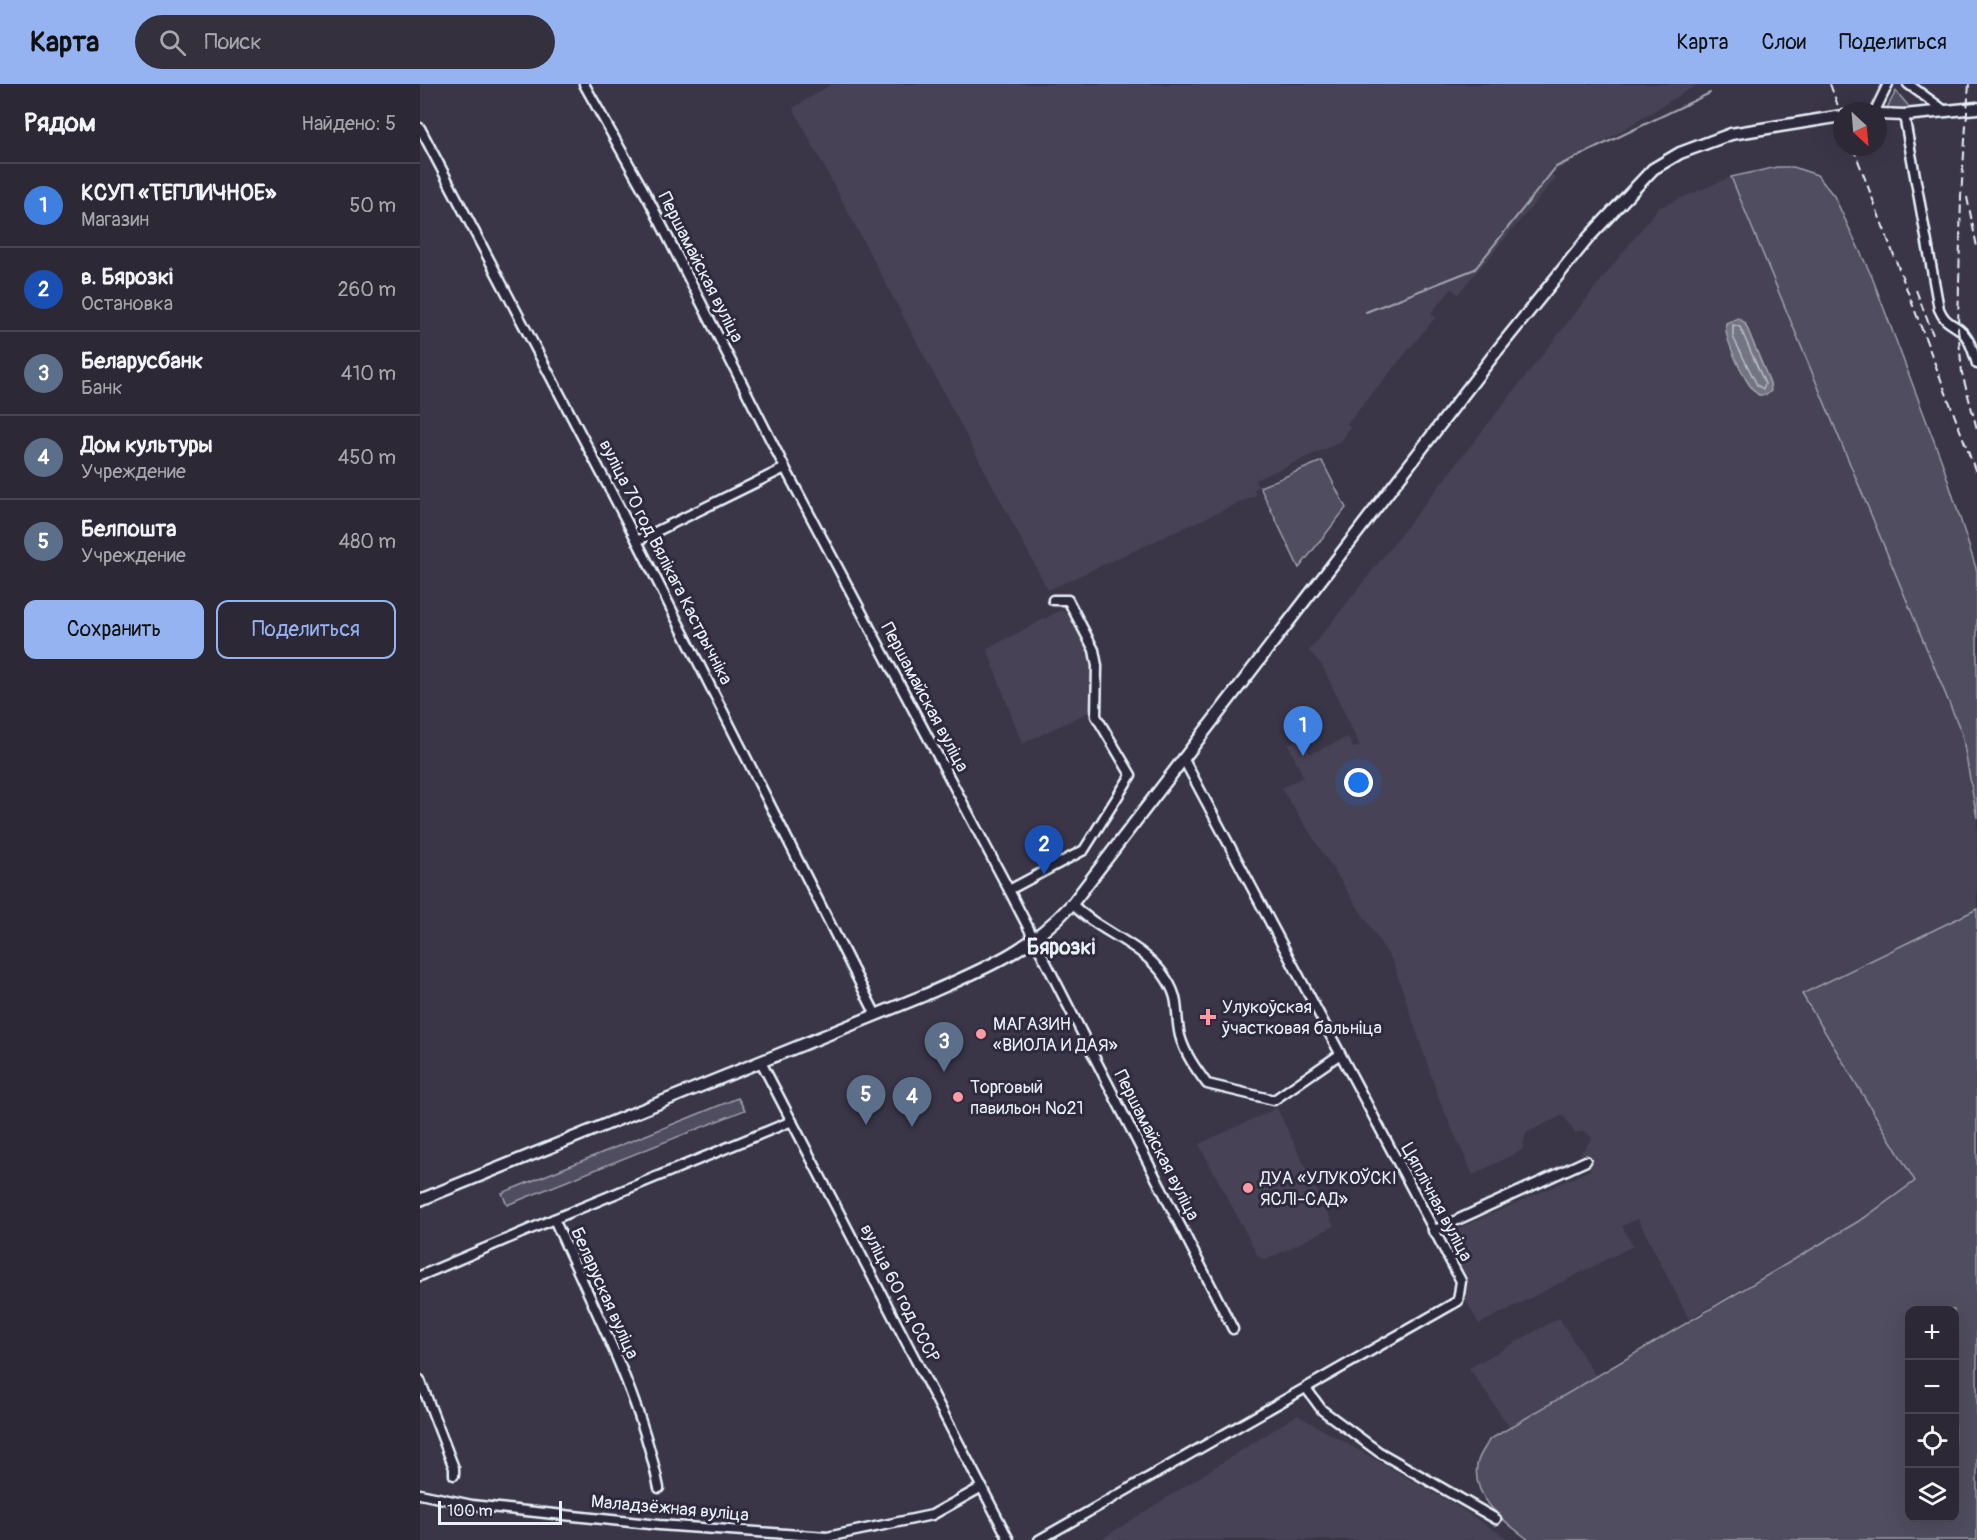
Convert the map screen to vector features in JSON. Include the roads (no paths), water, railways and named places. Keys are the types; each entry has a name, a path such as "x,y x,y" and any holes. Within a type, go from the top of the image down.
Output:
{"main road":[{"path":"1887,113 1904,115 1977,108"},
{"path":"420,1200 876,1015 1003,961 1034,941 1072,904 1503,343 1589,237 1653,169 1680,153 1731,134 1833,117"}],"street":[{"name":"Першамайская вуліца","path":"584,84 650,202 785,468 1009,890 1233,1329"},
{"path":"1881,102 1888,84"},
{"path":"1908,84 1945,111"},
{"path":"1904,115 1939,309 1943,318 1959,328 1969,340 1977,364"},
{"name":"вуліца 70 год Вялікага Кастрычніка","path":"420,128 637,541 876,1015"},
{"path":"637,541 785,468"},
{"path":"1009,890 1084,850 1131,775 1096,716 1097,666 1094,650 1068,600 1053,600"},
{"name":"Цяплічная вуліца","path":"1039,1540 1458,1301 1461,1281 1339,1055 1184,758"},
{"path":"1072,904 1084,916 1142,952 1162,974 1174,993 1180,1034 1189,1058 1207,1084 1274,1100 1339,1055"},
{"name":"вуліца 60 год СССР","path":"761,1062 1009,1540"},
{"name":"Беларуская вуліца","path":"659,1488 652,1452 638,1408 554,1219 792,1121"},
{"path":"1433,1231 1586,1161"},
{"path":"420,1276 554,1219"},
{"path":"420,1380 454,1468 454,1475"},
{"path":"1306,1388 1322,1410 1379,1452 1496,1519"},
{"name":"Маладзёжная вуліца","path":"420,1494 472,1505 827,1539 923,1517 950,1507 981,1487"}],"water":[{"path":"1738,318 1745,323 1770,383 1771,391 1766,395 1759,395 1748,383 1728,339 1726,323"}],"waterway":[{"path":"1366,312 1475,269 1556,167 1710,93"}],"railway":[{"path":"1830,84 1837,102"},
{"path":"1969,84 1961,196 1958,328 1962,373 1977,429"},
{"path":"1856,156 1977,475"},
{"path":"1967,197 1977,247"},
{"path":"1916,290 1933,335"}],"place":[{"name":"КСУП «ТЕПЛИЧНОЕ»","path":"1303,756"},
{"name":"в. Бярозкі","path":"1044,875"},
{"name":"Улукоўская ўчастковая бальніца","path":"1208,1017"},
{"name":"МАГАЗИН «ВИОЛА И ДАЯ»","path":"981,1034"},
{"name":"Беларусбанк","path":"944,1072"},
{"name":"Торговый павильон №21","path":"958,1097"},
{"name":"Белпошта","path":"866,1125"},
{"name":"Дом культуры","path":"912,1127"},
{"name":"ДУА «УЛУКОЎСКІ ЯСЛІ-САД»","path":"1248,1188"}],"district":[{"name":"Бярозкі","path":"1061,947"}]}
